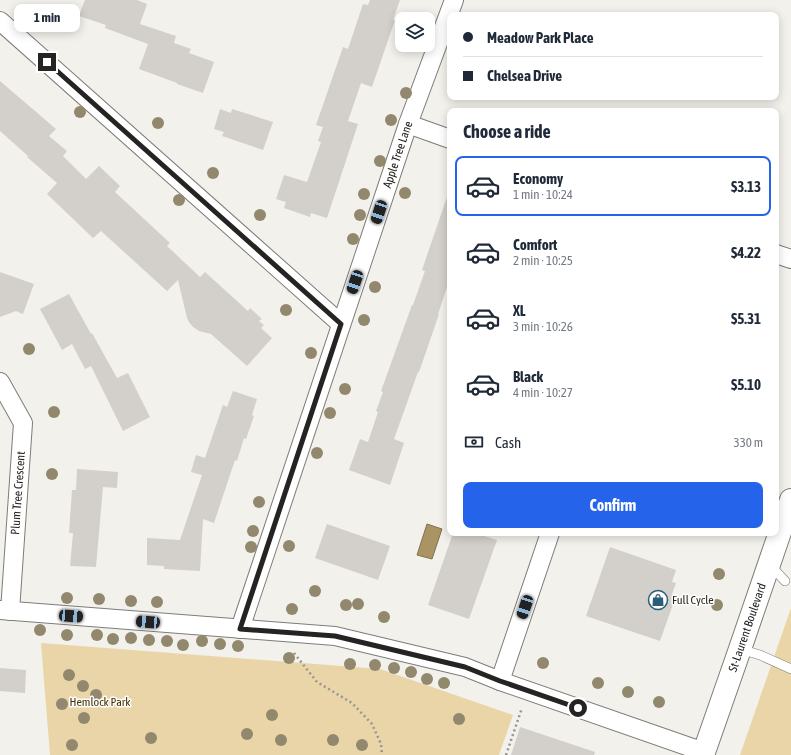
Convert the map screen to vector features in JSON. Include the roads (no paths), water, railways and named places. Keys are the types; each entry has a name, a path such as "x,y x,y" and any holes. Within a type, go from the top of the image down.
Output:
{"main road":[{"name":"St-Laurent Boulevard","path":"779,535 791,500"},
{"name":"St-Laurent Boulevard","path":"704,753 779,536"}],"street":[{"name":"Apple Tree Lane","path":"450,12 454,0"},
{"name":"Apple Tree Lane","path":"240,629 408,124 447,19"},
{"path":"0,21 341,324"},
{"path":"408,124 447,138"},
{"path":"779,255 791,259"},
{"name":"Plum Tree Crescent","path":"0,382 24,423 5,611"},
{"path":"500,681 549,536"},
{"path":"5,611 335,636 465,667 500,681 704,753"}],"lane":[{"path":"769,564 786,581"},
{"path":"740,649 760,655 791,669"}],"place":[{"name":"Full Cycle","path":"658,600"}],"park label":[{"name":"Hemlock Park","path":"100,702"}]}
